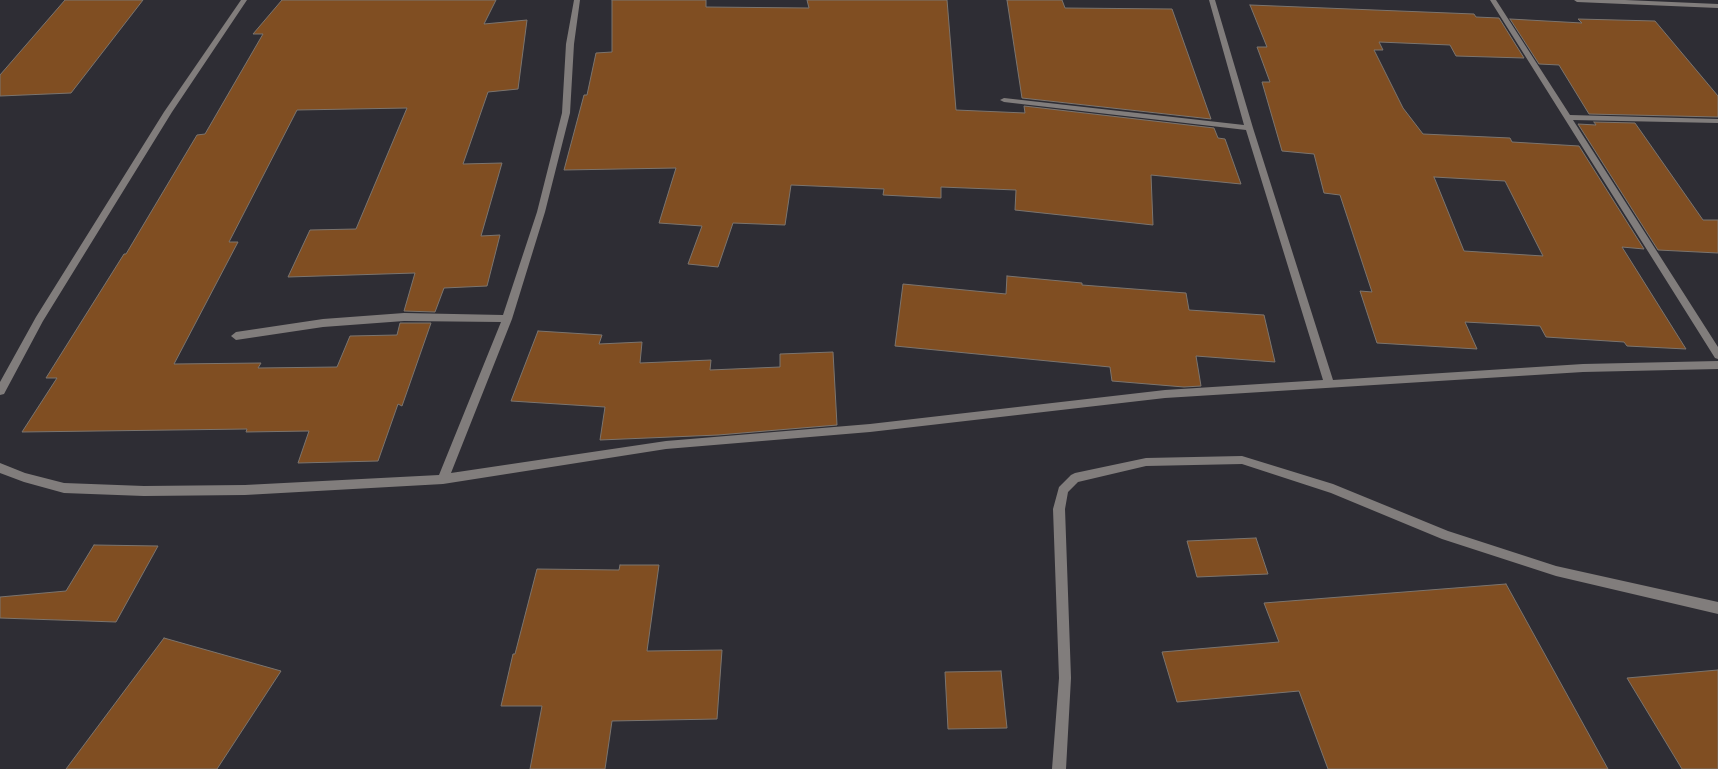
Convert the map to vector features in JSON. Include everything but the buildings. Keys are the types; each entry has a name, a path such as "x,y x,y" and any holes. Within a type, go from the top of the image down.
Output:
{"street":[{"path":"0,391 39,319 158,128 244,0"},
{"path":"443,479 507,319 542,212 566,113 570,44 577,0"},
{"path":"1212,0 1249,128 1329,384"},
{"path":"1492,0 1718,355"},
{"path":"1577,0 1718,6"},
{"path":"1004,100 1249,128"},
{"path":"1567,117 1718,121"},
{"path":"236,336 323,323 404,317 507,319"},
{"path":"0,468 64,488 144,491 246,490 443,479 666,445 870,428 1166,394 1583,368 1718,364"},
{"path":"1059,769 1065,678 1058,509 1063,490 1075,478 1146,462 1242,460 1333,490 1446,535 1556,571 1718,608"}]}
